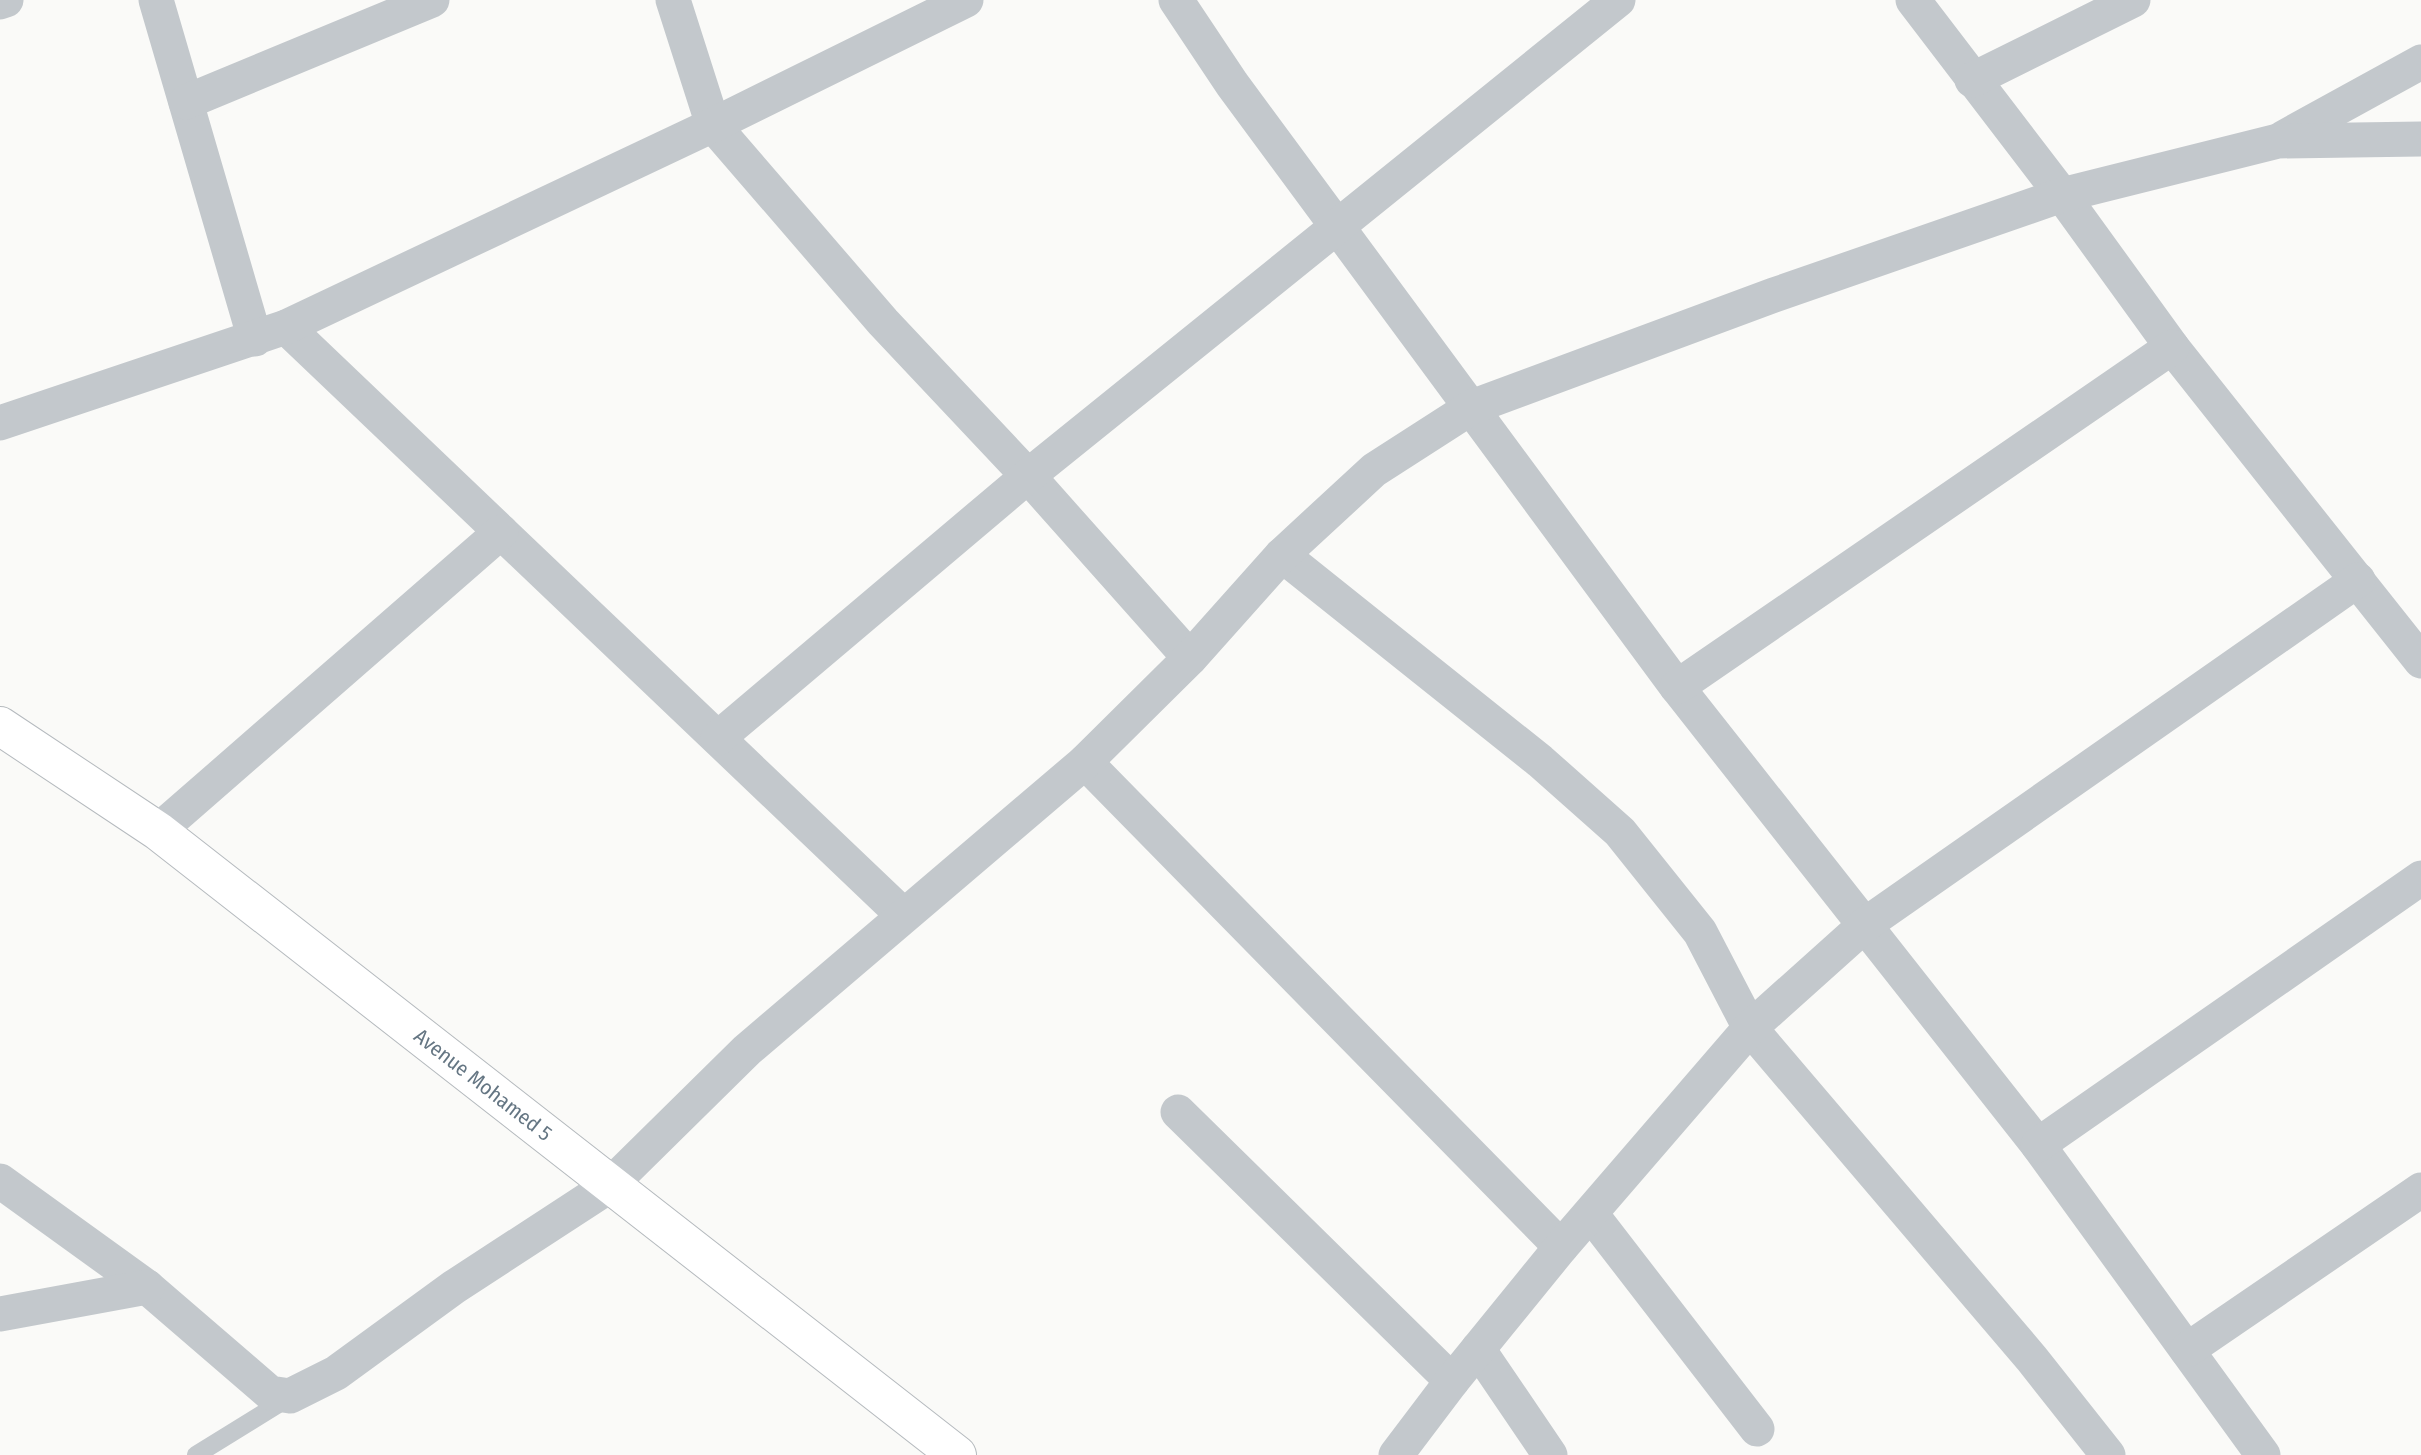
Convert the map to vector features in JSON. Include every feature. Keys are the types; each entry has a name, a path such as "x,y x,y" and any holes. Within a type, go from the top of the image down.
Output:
{"main road":[{"name":"Avenue Mohamed 5","path":"0,726 158,831 609,1186 957,1455"}],"street":[{"path":"0,2 6,0"},
{"path":"156,0 186,102 270,333 501,532 903,915"},
{"path":"186,102 432,0"},
{"path":"673,0 713,125 883,322 1028,476 1190,658"},
{"path":"0,423 270,333 713,125 966,0"},
{"path":"1176,0 1232,84 1677,687 2038,1145 2263,1455"},
{"path":"718,738 1028,476 1619,0"},
{"path":"1913,0 2062,195 2172,347 2421,661"},
{"path":"1972,80 2133,0"},
{"path":"2278,141 2421,62"},
{"path":"0,1181 147,1287 270,1393 290,1396 337,1373 454,1287 609,1186 747,1050 1085,762 1190,658 1282,555 1374,470 1472,408 1774,295 2062,195 2278,141 2421,139"},
{"path":"1677,687 2172,347"},
{"path":"158,831 501,532"},
{"path":"1282,555 1540,761 1620,832 1700,932 1750,1028 2032,1359 2108,1455"},
{"path":"1396,1455 1452,1381 1561,1247 1750,1028 1866,924 2358,580"},
{"path":"1085,762 1561,1247"},
{"path":"2038,1145 2421,878"},
{"path":"1178,1112 1452,1381"},
{"path":"2187,1350 2421,1190"},
{"path":"1591,1214 1757,1429"},
{"path":"0,1314 147,1287"},
{"path":"1478,1349 1550,1455"}],"lane":[{"path":"197,1455 290,1396"}]}
